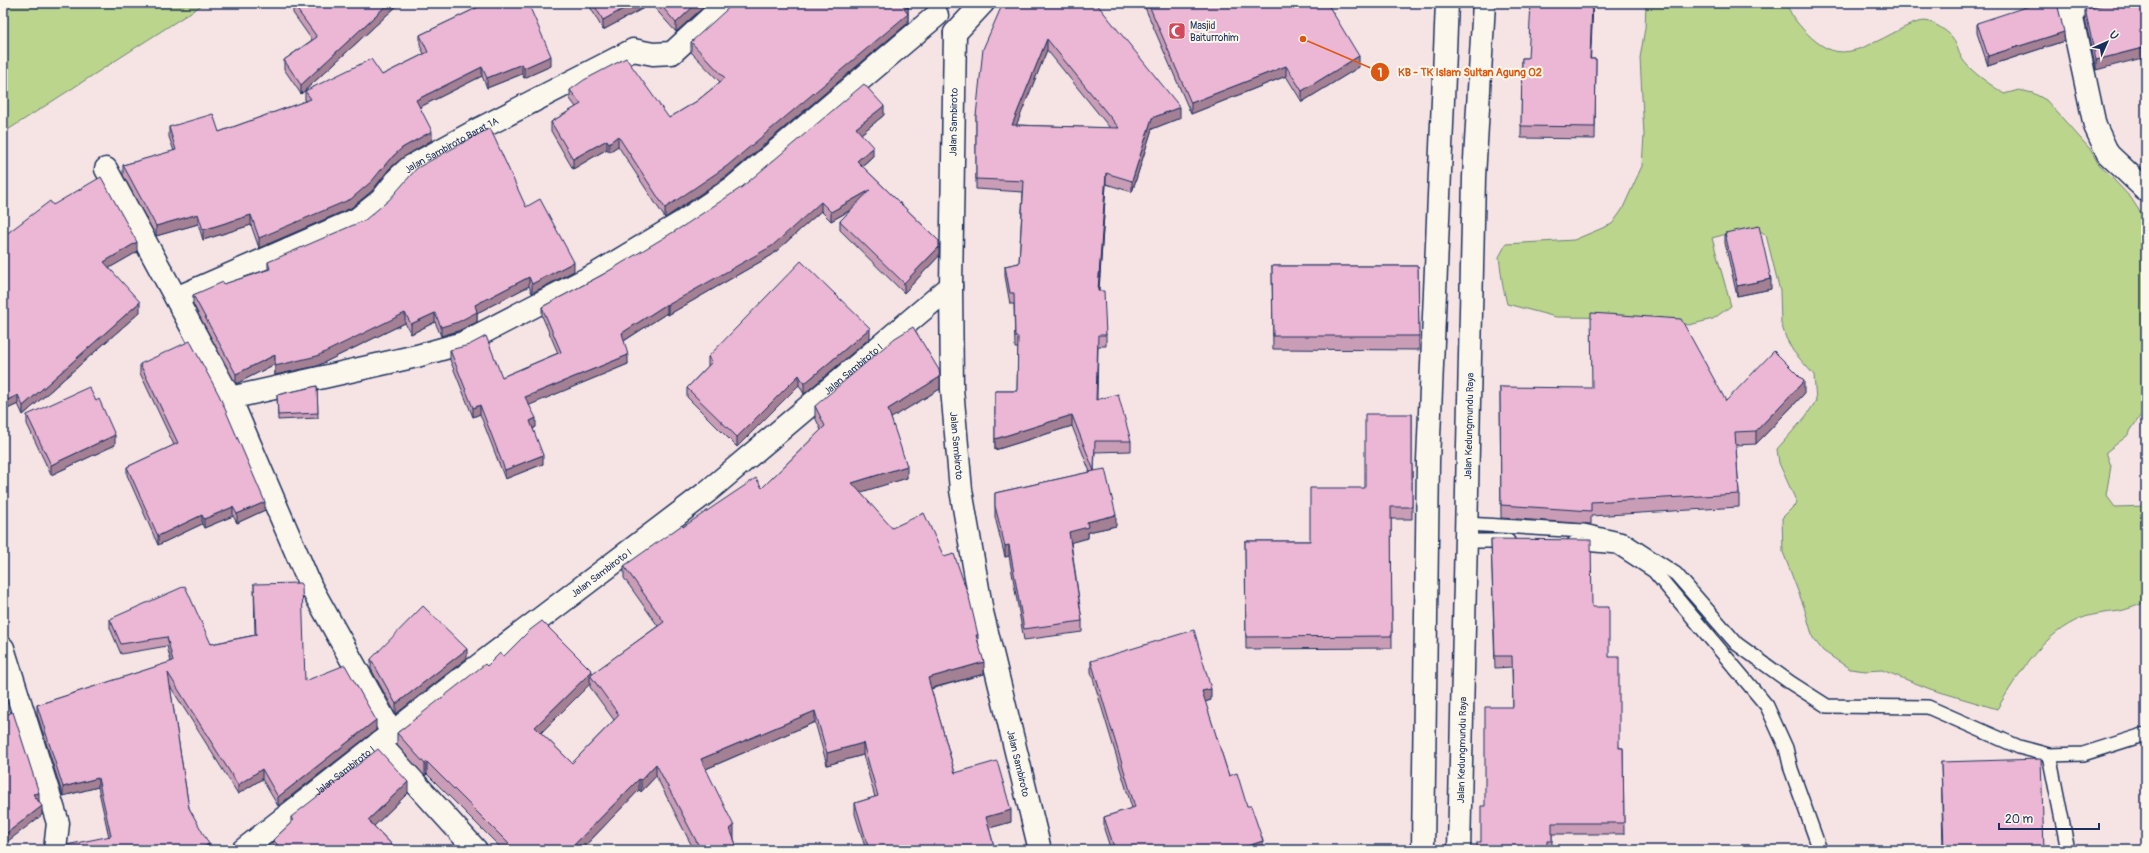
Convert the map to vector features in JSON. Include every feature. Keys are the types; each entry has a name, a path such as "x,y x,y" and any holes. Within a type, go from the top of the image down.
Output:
{"street":[{"name":"Jalan Sambiroto Barat 1A","path":"176,298 357,219 381,200 399,177 410,167 633,50 653,54 672,53 726,3"},
{"path":"230,398 417,356 463,343 589,278 679,224 735,186 931,9 955,33 983,3"},
{"path":"1423,850 1428,461 1447,3"},
{"name":"Jalan Kedungmundu Raya","path":"1459,850 1474,177 1484,3"},
{"path":"2100,3 2069,6 2095,126 2100,140 2108,154 2146,190"},
{"name":"Jalan Sambiroto","path":"955,33 951,286 952,390 960,490 982,612 1040,850"},
{"path":"106,169 230,398 311,587 385,738 476,850"},
{"name":"Jalan Sambiroto I","path":"243,850 385,738 707,492 951,286"},
{"path":"3,648 58,823 55,850"}],"lane":[{"path":"1466,532 1519,542"},
{"path":"1466,532 1584,532 1624,540 1676,574 1737,644 1827,706 1928,707 2019,747 2049,755 2083,754 2146,734"},
{"path":"1559,543 1617,548 1654,571 1690,613 1767,706 1786,748 1791,769 1820,850"},
{"path":"2049,755 2068,850"}],"green space":[{"path":"3,3 205,3 3,133"},
{"path":"1646,3 1782,3 1789,9 1803,29 1816,42 1831,50 1843,52 1857,50 1921,21 1930,22 1950,34 1965,63 2004,94 2019,90 2033,93 2046,100 2090,149 2098,163 2131,198 2146,221 2146,407 2127,436 2106,452 2111,466 2106,495 2115,507 2146,506 2146,602 2120,611 2086,617 2075,621 2062,629 2030,659 1997,709 1930,689 1882,670 1866,671 1850,669 1823,651 1813,638 1804,607 1783,552 1782,518 1797,503 1779,463 1777,449 1806,416 1816,401 1814,375 1793,351 1786,338 1781,323 1780,291 1766,235 1756,228 1748,228 1712,238 1731,306 1713,319 1689,325 1661,318 1556,317 1507,304 1499,257 1506,244 1574,240 1612,224 1622,210 1642,166 1644,135 1640,58 1645,28"}],"building":[{"path":"389,3 301,85 284,60 317,37 293,4"},
{"path":"487,3 528,3 551,56 524,68 522,64 487,78 482,67 416,100 432,131 402,148 389,160 372,181 351,199 259,238 251,215 203,230 198,214 156,226 123,165 176,150 169,127 213,114 219,132 311,99 305,91 371,59 382,75 428,52 420,35"},
{"path":"593,3 634,3 603,20"},
{"path":"659,3 697,3 676,23"},
{"path":"734,3 846,3 849,7 855,3 857,6 861,3 906,3 908,6 904,9 908,14 727,166 665,208 618,136 609,143 607,140 573,159 551,122 581,104 570,90 584,80 626,58 669,118 697,101 725,78 691,42"},
{"path":"1003,3 1096,3 1180,107 1152,118 1132,181 1106,173 1098,291 1104,291 1106,335 1098,335 1096,400 1118,394 1131,441 1095,441 1094,471 1072,415 995,439 995,391 1017,391 1018,337 1015,337 1014,293 1010,293 1005,266 1019,263 1024,181 976,179 976,116 983,49","holes":["1047,39 1119,128 1012,125"]},
{"path":"1148,3 1327,3 1359,56 1302,91 1286,66 1191,103"},
{"path":"1531,3 1592,3 1590,59 1596,59 1595,127 1521,126 1522,58 1528,58"},
{"path":"2038,3 2057,3 2064,32 1988,56 1977,23"},
{"path":"2109,3 2146,3 2146,47 2096,60 2085,9"},
{"path":"864,84 884,106 856,128 873,147 857,161 939,241 939,247 904,283 840,221 870,190 831,212 821,202 772,246 668,305 667,304 622,333 628,355 525,397 536,418 530,421 543,455 505,470 480,405 473,408 450,350 469,345 486,336 502,377 561,352 542,307 602,275 685,225 742,187"},
{"path":"490,128 526,207 540,199 574,262 532,284 529,277 475,305 477,312 458,322 441,327 435,313 411,324 405,313 317,356 275,366 275,355 236,374 193,295 223,282 224,284 270,269 268,262 365,220 389,200 417,168"},
{"path":"101,177 137,242 104,262 140,302 23,406 18,395 3,402 3,232 5,235 50,201 53,205"},
{"path":"1759,226 1771,279 1737,286 1725,233"},
{"path":"801,261 870,328 804,384 799,375 737,437 687,388 712,362 708,357"},
{"path":"1272,266 1418,266 1419,336 1273,336"},
{"path":"1591,313 1681,319 1726,401 1774,351 1804,381 1756,431 1735,432 1739,494 1591,502 1591,511 1501,505 1500,387 1592,388"},
{"path":"913,327 939,370 940,377 888,409 907,466 852,483 892,528 924,513 944,557 954,554 969,597 978,635 976,635 984,662 928,678 955,773 997,761 1011,810 986,817 995,850 869,850 855,803 878,796 863,743 827,753 815,711 701,759 734,826 730,829 738,850 701,850 656,764 641,780 639,779 569,850 515,850 427,762 425,764 397,733 485,664 487,666 500,653 504,656 530,630 542,621 592,671 535,727 572,763 619,715 590,675 664,622 624,566 682,525 683,527 756,478 762,488 825,426 815,406 895,338"},
{"path":"190,341 219,395 265,502 237,514 233,507 204,519 202,515 158,536 127,467 178,443 140,364"},
{"path":"317,386 318,413 278,415 277,395"},
{"path":"89,387 96,401 99,399 115,435 51,465 27,415"},
{"path":"1365,414 1412,414 1412,507 1391,507 1392,636 1246,637 1245,541 1310,541 1310,488 1365,488"},
{"path":"1105,469 1116,515 1087,522 1088,527 1069,532 1082,621 1024,629 1009,545 1005,546 995,506 995,493"},
{"path":"1491,539 1591,540 1592,607 1609,607 1609,657 1619,657 1619,748 1623,748 1624,823 1552,823 1552,841 1547,841 1547,850 1477,850 1477,842 1481,842 1481,806 1485,806 1485,707 1513,707 1512,656 1495,656"},
{"path":"300,583 302,586 305,681 345,665 376,720 278,797 262,769 238,785 168,673 189,808 209,844 199,850 62,850 66,845 111,836 98,778 63,787 37,705 173,661 167,637 121,644 110,619 185,586 211,644 256,635 254,584"},
{"path":"423,606 467,649 396,704 371,659"},
{"path":"1194,630 1211,689 1202,691 1229,776 1237,773 1247,806 1251,806 1263,841 1235,850 1115,850 1104,817 1135,807 1091,661"},
{"path":"13,712 39,793 33,794 42,806 3,836 3,716"},
{"path":"378,749 408,782 368,820 397,850 283,850 273,840 293,821 291,817"},
{"path":"2041,759 2044,850 1944,850 1941,762"}],"place":[{"name":"Masjid Baiturrohim","path":"1177,31"},
{"name":"KB - TK Islam Sultan Agung 02","path":"1303,39"}]}
